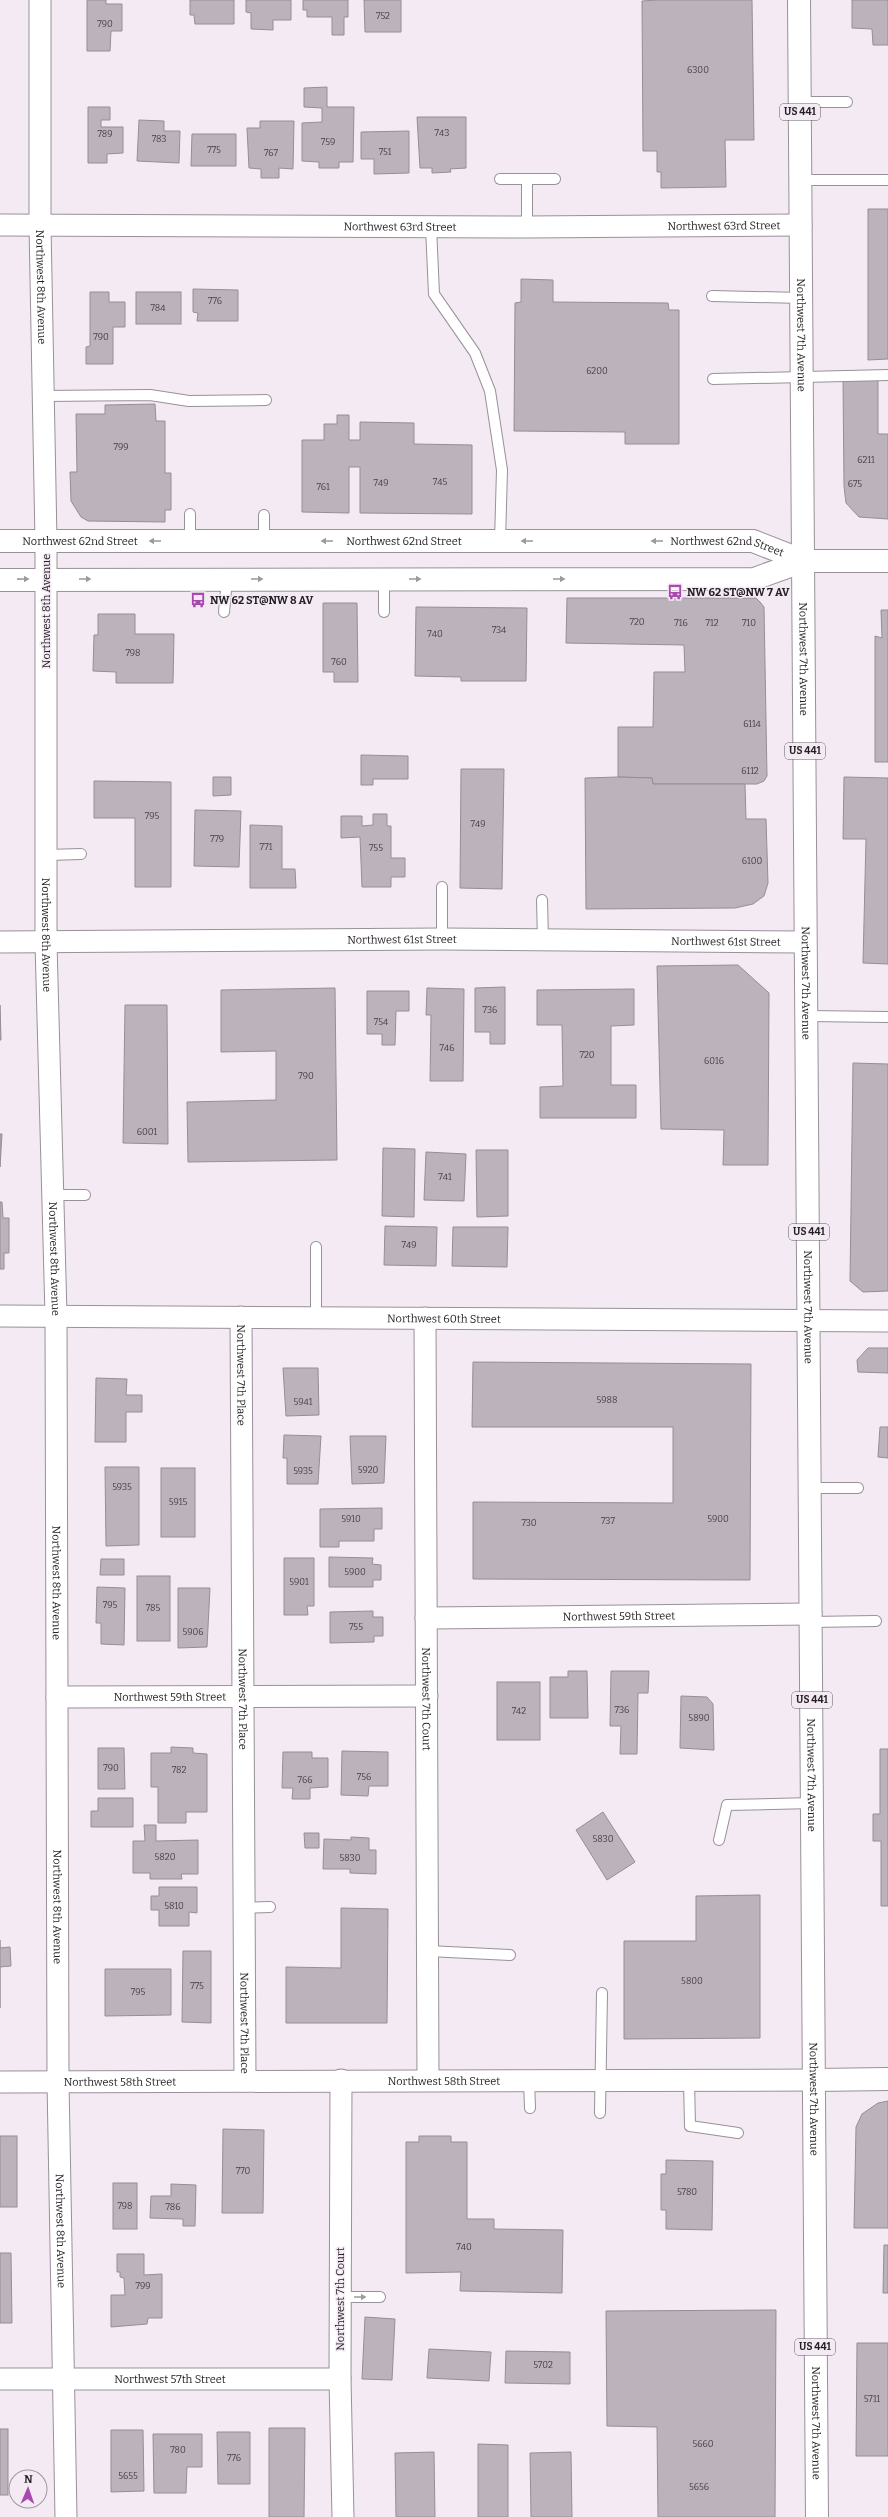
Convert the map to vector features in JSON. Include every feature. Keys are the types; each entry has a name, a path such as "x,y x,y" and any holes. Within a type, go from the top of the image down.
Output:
{"main road":[{"name":"Northwest 7th Avenue","path":"799,0 804,560 805,942 807,1016 815,2080 816,2517"},
{"name":"Northwest 62nd Street","path":"0,541 753,541 804,560 888,561"},
{"name":"Northwest 62nd Street","path":"0,580 754,579 804,560"},
{"name":"Northwest 58th Street","path":"815,2080 888,2079"}],"street":[{"name":"Northwest 8th Avenue","path":"40,0 40,224 46,541 46,943 51,1195 56,1315 58,2082 66,2517"},
{"name":"Northwest 63rd Street","path":"0,225 431,227 801,225"},
{"name":"Northwest 61st Street","path":"0,942 46,943 442,939 805,942"},
{"name":"Northwest 60th Street","path":"0,1316 56,1315 888,1321"},
{"name":"Northwest 7th Place","path":"241,1317 245,2081"},
{"name":"Northwest 7th Court","path":"425,1318 428,2080"},
{"name":"Northwest 59th Street","path":"426,1618 811,1618"},
{"name":"Northwest 59th Street","path":"57,1697 427,1696"},
{"name":"Northwest 7th Court","path":"341,2080 340,2379 343,2517"},
{"name":"Northwest 58th Street","path":"0,2082 815,2080"},
{"name":"Northwest 57th Street","path":"0,2379 340,2379"}],"lane":[{"path":"800,102 847,102"},
{"path":"500,179 555,179"},
{"path":"527,179 527,227"},
{"path":"800,180 888,180"},
{"path":"431,227 434,294 475,353 490,391 502,470 500,541"},
{"path":"712,296 802,298"},
{"path":"713,379 888,375"},
{"path":"44,396 150,395 189,401 266,400"},
{"path":"190,514 190,541"},
{"path":"264,515 264,541"},
{"path":"224,612 227,579"},
{"path":"384,579 384,612"},
{"path":"47,855 81,854"},
{"path":"442,887 442,939"},
{"path":"542,900 543,940"},
{"path":"807,1016 888,1017"},
{"path":"51,1195 85,1195"},
{"path":"316,1247 316,1318"},
{"path":"811,1488 858,1488"},
{"path":"811,1618 876,1621"},
{"path":"719,1840 727,1805 813,1803"},
{"path":"244,1908 270,1907"},
{"path":"428,1951 510,1955"},
{"path":"600,2112 599,2080 602,1993"},
{"path":"529,2080 530,2108"},
{"path":"689,2080 690,2126 738,2133"},
{"path":"340,2297 380,2297"}],"building":[{"path":"87,0 106,0 106,4 122,4 122,31 111,31 110,51 87,51"},
{"path":"190,0 234,0 234,24 195,24 194,15 190,15"},
{"path":"246,0 291,0 291,20 273,20 273,30 251,29 251,13 246,12"},
{"path":"303,0 348,0 348,17 344,17 344,35 332,35 332,17 307,17 307,10 303,10"},
{"path":"364,0 401,0 401,32 365,32"},
{"path":"752,0 754,140 725,140 726,187 661,188 661,172 657,172 657,151 643,151 642,1"},
{"path":"852,0 888,0 888,45 873,45 872,29 852,28"},
{"path":"327,87 327,107 354,107 353,162 339,162 339,168 319,168 319,162 302,161 302,123 322,122 322,108 304,107 304,88"},
{"path":"88,107 110,107 110,120 101,120 101,127 123,127 123,153 107,154 107,163 88,163"},
{"path":"417,117 466,117 466,168 450,169 451,172 432,173 432,168 420,168"},
{"path":"139,120 164,121 164,131 180,131 179,163 137,161"},
{"path":"260,121 294,121 293,169 279,168 279,178 261,178 261,169 249,168 247,128 260,128"},
{"path":"409,131 409,173 374,174 374,159 361,159 361,132"},
{"path":"192,134 236,134 236,166 191,166"},
{"path":"868,209 888,209 888,359 868,360"},
{"path":"521,279 553,280 553,302 668,303 669,310 679,310 679,444 625,444 625,432 514,431 515,303 521,302"},
{"path":"193,289 238,290 238,321 197,321 198,313 193,312"},
{"path":"90,292 109,292 109,302 125,302 125,327 113,327 113,364 86,364 86,347 90,346"},
{"path":"136,292 181,292 181,324 136,324"},
{"path":"843,379 878,379 878,434 888,434 888,519 859,517 846,503 844,486"},
{"path":"155,404 156,421 165,421 165,473 171,473 171,510 165,510 165,522 88,521 81,517 71,501 70,472 77,472 76,414 105,414 105,405"},
{"path":"337,415 349,415 349,440 360,440 360,422 414,423 414,444 472,445 472,514 360,513 360,467 349,467 349,513 302,512 302,440 324,440 324,424 337,424"},
{"path":"567,598 756,598 764,607 767,776 764,781 757,784 653,784 652,778 618,777 618,727 653,727 654,672 685,672 684,645 566,643"},
{"path":"323,603 357,603 358,682 334,682 334,672 323,672"},
{"path":"416,607 527,608 526,681 461,681 461,677 415,676"},
{"path":"881,610 888,610 888,762 875,762 875,636 882,638"},
{"path":"98,614 135,614 135,634 174,634 173,683 116,683 116,672 93,671 94,635 98,635"},
{"path":"361,755 408,756 408,779 373,779 373,785 361,785"},
{"path":"461,769 504,769 502,889 460,888"},
{"path":"213,777 231,777 231,795 213,796"},
{"path":"844,777 888,778 888,964 863,963 866,839 843,839"},
{"path":"585,778 652,778 653,784 745,784 746,819 766,819 768,883 764,896 753,904 735,908 586,909"},
{"path":"94,781 171,782 171,887 135,887 135,818 94,818"},
{"path":"195,810 241,811 239,867 194,866"},
{"path":"373,814 387,814 387,826 391,826 391,858 405,858 405,877 391,877 391,887 362,887 360,837 341,838 341,816 362,816 362,826 373,825"},
{"path":"250,825 282,826 282,869 295,869 296,888 250,888"},
{"path":"738,965 769,993 768,1165 723,1165 724,1130 661,1129 657,966"},
{"path":"505,987 505,1044 490,1044 490,1032 475,1032 475,988"},
{"path":"335,988 337,1160 188,1162 187,1102 276,1100 276,1051 221,1052 221,990"},
{"path":"427,988 464,989 463,1081 430,1081 431,1015 426,1015"},
{"path":"634,989 634,1025 611,1026 611,1085 636,1085 636,1118 540,1118 540,1087 563,1086 562,1025 537,1025 537,990"},
{"path":"367,991 409,991 409,1011 396,1011 395,1045 382,1045 382,1034 367,1034"},
{"path":"0,1005 1,1040 0,1040"},
{"path":"125,1005 167,1005 168,1144 123,1143"},
{"path":"853,1063 888,1064 888,1291 863,1292 850,1281"},
{"path":"0,1134 2,1134 0,1167"},
{"path":"383,1148 415,1149 414,1217 382,1216"},
{"path":"476,1150 508,1150 508,1216 477,1217"},
{"path":"426,1152 466,1154 464,1201 424,1200"},
{"path":"0,1202 2,1202 3,1218 9,1218 9,1253 4,1253 4,1269 0,1269"},
{"path":"385,1226 437,1227 436,1266 384,1265"},
{"path":"453,1227 508,1227 507,1267 452,1266"},
{"path":"868,1348 888,1348 888,1373 858,1372 857,1360"},
{"path":"473,1362 751,1364 750,1580 473,1579 473,1502 673,1503 673,1427 472,1427"},
{"path":"283,1368 318,1368 319,1415 286,1416"},
{"path":"96,1378 127,1379 126,1395 142,1395 142,1412 126,1412 126,1442 95,1442"},
{"path":"880,1427 888,1427 888,1458 878,1457"},
{"path":"284,1435 321,1436 318,1484 287,1484 287,1458 283,1458"},
{"path":"350,1436 386,1436 384,1483 352,1484"},
{"path":"105,1467 139,1467 139,1545 106,1546"},
{"path":"161,1468 195,1468 195,1537 161,1537"},
{"path":"382,1508 382,1529 374,1529 374,1541 339,1541 339,1547 320,1547 320,1509"},
{"path":"329,1557 373,1558 372,1564 381,1565 381,1580 373,1580 373,1587 329,1587"},
{"path":"284,1558 314,1558 314,1606 307,1606 308,1615 284,1615"},
{"path":"101,1559 124,1559 124,1575 100,1575"},
{"path":"137,1576 170,1576 170,1641 137,1641"},
{"path":"97,1587 125,1588 124,1645 101,1644 101,1623 96,1623"},
{"path":"178,1588 210,1588 207,1647 178,1648"},
{"path":"373,1611 373,1617 383,1617 383,1636 374,1636 374,1642 330,1643 330,1612"},
{"path":"568,1671 587,1671 588,1718 550,1718 550,1677 568,1677"},
{"path":"611,1671 649,1671 648,1693 638,1693 637,1754 620,1754 621,1726 610,1726"},
{"path":"497,1682 540,1682 540,1740 497,1740"},
{"path":"681,1696 707,1697 713,1704 714,1750 680,1748"},
{"path":"171,1747 193,1748 193,1753 207,1754 207,1812 186,1812 186,1823 158,1823 158,1787 151,1787 151,1753 171,1753"},
{"path":"98,1748 124,1748 125,1789 98,1789"},
{"path":"880,1749 888,1749 888,1906 881,1906 881,1841 873,1841 873,1814 880,1814"},
{"path":"342,1751 388,1752 388,1786 369,1786 368,1796 341,1795"},
{"path":"283,1752 312,1752 312,1758 328,1758 328,1787 310,1788 310,1799 292,1799 293,1788 282,1788"},
{"path":"98,1798 133,1798 133,1827 91,1827 91,1811 98,1811"},
{"path":"603,1812 635,1862 607,1880 576,1830"},
{"path":"144,1825 156,1825 156,1841 198,1840 198,1874 181,1874 182,1879 150,1879 150,1873 133,1873 133,1841 145,1841"},
{"path":"304,1833 319,1833 319,1848 305,1848"},
{"path":"351,1837 369,1838 369,1850 376,1850 376,1874 350,1873 350,1869 323,1869 324,1839 351,1840"},
{"path":"159,1887 197,1887 197,1913 189,1912 189,1926 159,1926 159,1910 151,1910 151,1896 159,1896"},
{"path":"760,1895 760,2038 624,2039 624,1941 696,1941 696,1896"},
{"path":"341,1908 388,1909 387,2023 286,2023 286,1967 341,1968"},
{"path":"10,1947 11,1966 0,1967 0,1948"},
{"path":"183,1951 211,1951 211,2023 182,2022"},
{"path":"105,1969 171,1969 171,2015 105,2016"},
{"path":"888,2101 888,2228 854,2228 856,2127 862,2114 878,2103"},
{"path":"223,2129 264,2130 263,2213 222,2213"},
{"path":"0,2136 17,2136 17,2207 0,2207"},
{"path":"419,2136 451,2136 451,2142 467,2142 467,2219 494,2219 494,2229 563,2230 562,2293 460,2291 461,2272 406,2273 406,2142 419,2142"},
{"path":"666,2160 713,2161 712,2230 666,2229 666,2210 661,2210 661,2174 666,2174"},
{"path":"113,2183 137,2183 137,2229 113,2229"},
{"path":"171,2184 196,2185 195,2226 183,2226 183,2219 150,2218 151,2196 171,2196"},
{"path":"884,2245 888,2245 888,2293 883,2293"},
{"path":"0,2253 11,2253 12,2323 0,2323"},
{"path":"117,2254 144,2254 144,2275 162,2274 162,2318 148,2318 147,2324 111,2327 111,2295 125,2295 124,2278 120,2277 120,2272 117,2272"},
{"path":"776,2310 775,2517 658,2517 657,2427 607,2426 606,2311"},
{"path":"365,2317 395,2319 392,2380 362,2379"},
{"path":"857,2343 888,2343 888,2456 856,2456"},
{"path":"429,2349 491,2352 489,2381 427,2378"},
{"path":"506,2351 570,2352 570,2384 505,2383"},
{"path":"269,2428 305,2428 304,2517 269,2517"},
{"path":"0,2429 8,2429 8,2495 0,2495"},
{"path":"111,2430 143,2430 144,2491 111,2492"},
{"path":"217,2432 250,2432 250,2484 218,2484"},
{"path":"153,2434 202,2434 202,2467 187,2467 186,2493 154,2493"},
{"path":"478,2444 508,2445 508,2517 478,2517"},
{"path":"434,2452 435,2517 396,2517 395,2453"},
{"path":"571,2452 572,2517 531,2517 530,2453"}],"place":[{"name":"NW 62 ST@NW 7 AV","path":"675,592"},
{"name":"NW 62 ST@NW 8 AV","path":"198,600"}]}
